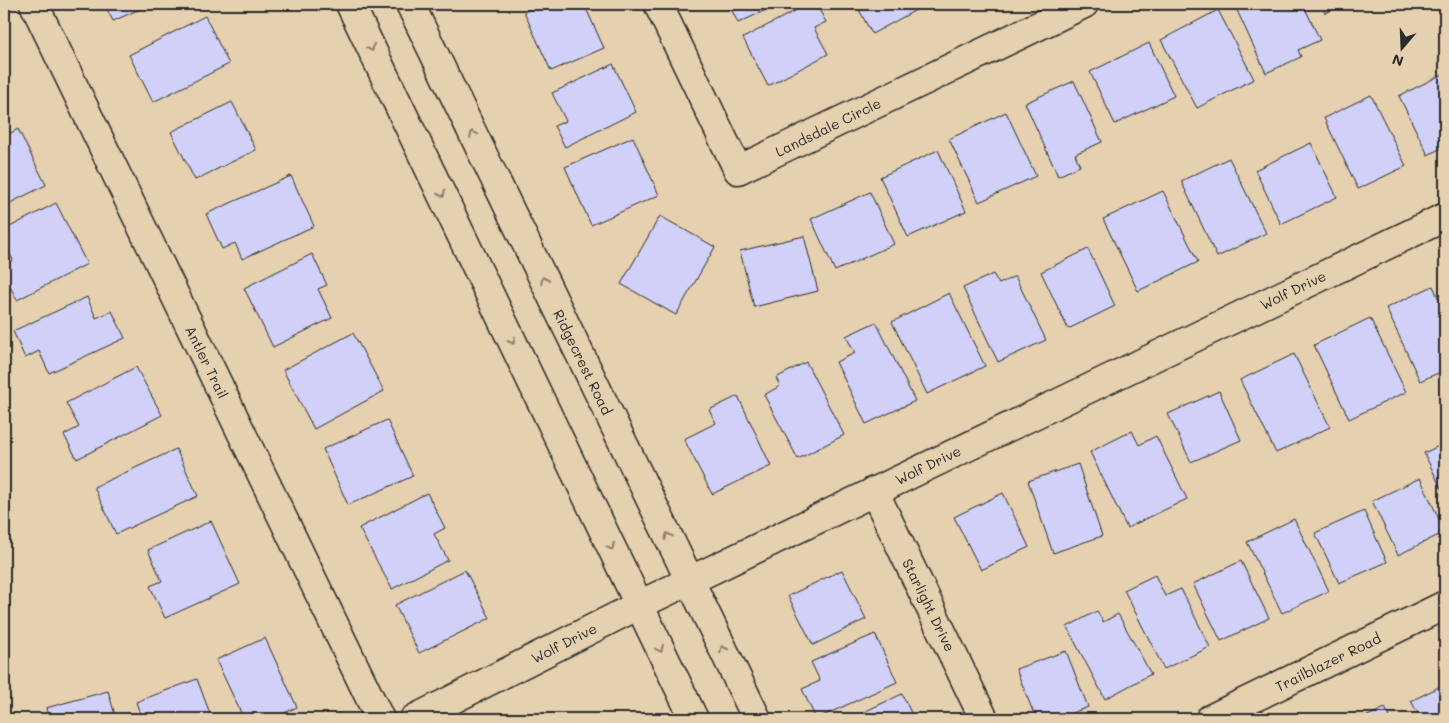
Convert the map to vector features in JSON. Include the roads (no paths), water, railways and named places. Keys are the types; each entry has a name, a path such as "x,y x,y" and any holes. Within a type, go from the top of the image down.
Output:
{"street":[{"name":"Antler Trail","path":"34,4 380,719"},
{"path":"350,4 694,719"},
{"name":"Ridgecrest Road","path":"410,4 757,719"},
{"name":"Landsdale Circle","path":"658,4 738,170 1084,4"},
{"name":"Wolf Drive","path":"414,719 690,580 1445,216"},
{"name":"Starlight Drive","path":"874,491 984,719"},
{"name":"Trailblazer Road","path":"1210,719 1445,605"}]}
